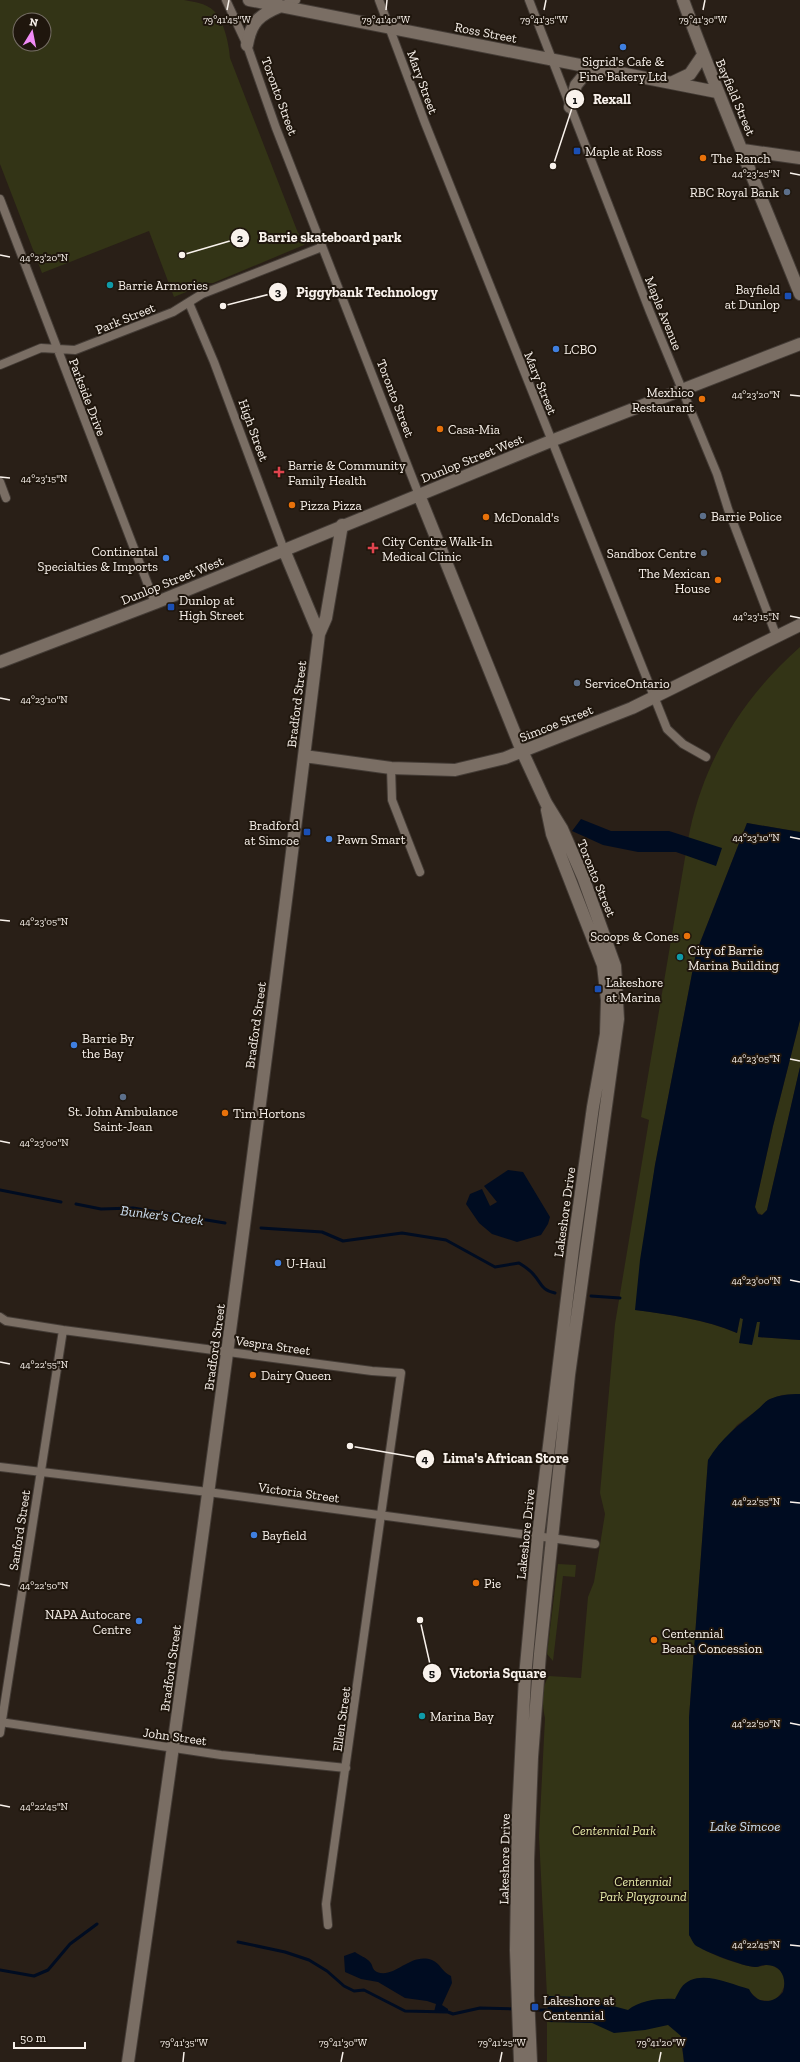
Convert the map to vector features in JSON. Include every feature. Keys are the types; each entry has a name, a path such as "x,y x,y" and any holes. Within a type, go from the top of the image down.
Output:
{"main road":[{"name":"Ross Street","path":"249,0 717,92"},
{"name":"Bayfield Street","path":"683,0 717,92 743,150 800,294"},
{"path":"247,45 252,25 267,12 281,6"},
{"path":"671,83 690,74 703,55"},
{"path":"570,107 576,86 590,68"},
{"path":"743,150 800,158"},
{"name":"Dunlop Street West","path":"0,662 155,603 342,525 551,441 800,344"},
{"name":"Toronto Street","path":"419,495 522,751 546,803 552,834 609,966"},
{"path":"319,634 326,618 342,525"},
{"name":"High Street","path":"284,550 319,634"},
{"name":"Simcoe Street","path":"304,756 391,768 455,770 505,758 632,708 776,635 800,625"},
{"name":"Bradford Street","path":"128,2062 174,1748 208,1492 229,1351 247,1195 290,878 319,634"},
{"path":"523,1996 532,1757 552,1539 570,1367 618,1019 609,966"},
{"name":"Lakeshore Drive","path":"520,2062 524,2021 523,1996 516,1950 518,1816 525,1677 538,1536 573,1249 593,1107 606,1034 609,966"},
{"path":"524,2021 531,2062"}],"street":[{"name":"Toronto Street","path":"226,0 247,45 276,128 419,495"},
{"path":"281,6 296,0"},
{"name":"Mary Street","path":"379,0 425,123 667,729 683,744 706,757"},
{"name":"Maple Avenue","path":"529,0 650,312 684,390 717,474 724,498 776,635"},
{"name":"Parkside Drive","path":"0,199 155,603"},
{"name":"Park Street","path":"0,365 42,348 75,350 173,312 202,294 322,247"},
{"name":"High Street","path":"189,303 214,362 284,550"},
{"path":"0,482 6,498"},
{"path":"391,768 392,800 420,872"},
{"name":"Vespra Street","path":"0,1317 6,1321 63,1330 372,1371 401,1373 380,1516"},
{"name":"Sanford Street","path":"0,1733 63,1330"},
{"name":"Victoria Street","path":"0,1467 208,1492 595,1544"},
{"name":"Ellen Street","path":"328,1925 326,1904 380,1516"},
{"name":"John Street","path":"1,1722 221,1755 346,1768"}],"green space":[{"path":"0,0 184,0 200,3 211,8 218,15 221,21 227,40 230,58 298,233 304,238 303,241 306,242 304,245 213,283 208,283 174,297 149,231 42,273 0,164"},
{"name":"Centennial Park","path":"800,647 800,832 747,823 696,953 655,1165 636,1310 700,1321 737,1333 740,1318 743,1319 740,1344 757,1322 760,1322 758,1337 800,1340 800,1394 782,1395 768,1400 759,1409 737,1425 708,1460 689,1718 689,1935 702,1948 713,1954 727,1960 754,1967 769,1965 775,1967 780,1970 785,1979 781,1993 773,2001 759,2000 751,1993 679,2026 684,2062 547,2062 547,1996 539,1836 545,1718 543,1708 543,1691 546,1680 549,1676 581,1678 588,1597 594,1582 605,1514 600,1493 615,1324 649,1120 641,1117 688,840 694,812 703,785 714,759 728,734 743,710 760,688"},
{"path":"800,1020 800,1067 767,1210 762,1215 756,1211 755,1207 773,1126"},
{"path":"558,1564 576,1565 575,1577 563,1576 553,1661 547,1654"}],"water":[{"path":"581,819 611,831 669,831 722,848 716,866 676,852 638,852 603,845 572,831"},
{"path":"747,823 800,832 800,1020 773,1126 755,1207 758,1214 762,1215 767,1210 800,1067 800,1340 758,1337 760,1322 757,1322 752,1345 739,1343 743,1319 740,1318 737,1333 700,1321 635,1310 640,1260 655,1165 696,953"},
{"path":"508,1170 523,1172 550,1217 548,1224 541,1235 517,1242 492,1234 479,1223 466,1204 470,1194 482,1189 490,1206 497,1202 484,1186"},
{"name":"Lake Simcoe","path":"800,1394 800,2062 684,2062 681,2036 668,2025 645,2030 614,2033 592,2023 548,2022 547,1996 580,1997 628,2010 638,2004 650,2000 675,1999 681,1988 687,1982 695,1979 714,1979 749,1989 756,1998 765,2001 774,1999 783,1992 784,1977 776,1967 765,1965 751,1967 725,1959 695,1945 689,1935 689,1718 708,1460 713,1452 737,1426 767,1401 781,1396"},
{"path":"355,1952 369,1961 375,1971 384,1973 390,1972 417,1959 435,1961 451,1976 452,1983 442,2005 448,2009 448,2012 434,2012 436,2004 427,2001 405,1998 378,1982 361,1979 345,1972 344,1956"}],"waterway":[{"name":"Bunker's Creek","path":"0,1190 61,1202"},
{"name":"Bunker's Creek","path":"76,1204 101,1209 133,1208 225,1223"},
{"name":"Bunker's Creek","path":"261,1228 322,1232 343,1241 402,1233 446,1240 495,1267 519,1263 527,1268 544,1288 555,1293"},
{"name":"Bunker's Creek","path":"591,1296 620,1298"},
{"path":"0,1970 34,1976 48,1970 70,1944 97,1924"},
{"path":"238,1942 285,1952 309,1960 327,1971 344,1986 354,1991 364,1990 405,2011 448,2012 453,2014 480,2008 516,2009"},
{"path":"531,2010 550,2010"}],"place":[{"name":"Sigrid's Cafe & Fine Bakery Ltd","path":"623,47"},
{"name":"Maple at Ross","path":"577,151"},
{"name":"The Ranch","path":"703,158"},
{"name":"Rexall","path":"553,166"},
{"name":"RBC Royal Bank","path":"787,192"},
{"name":"Barrie skateboard park","path":"182,255"},
{"name":"Barrie Armories","path":"110,285"},
{"name":"Bayfield at Dunlop","path":"788,296"},
{"name":"Piggybank Technology","path":"223,306"},
{"name":"LCBO","path":"556,349"},
{"name":"Mexhico Restaurant","path":"702,399"},
{"name":"Casa-Mia","path":"440,429"},
{"name":"Barrie & Community Family Health","path":"279,472"},
{"name":"Pizza Pizza","path":"292,505"},
{"name":"Barrie Police","path":"703,516"},
{"name":"McDonald's","path":"486,517"},
{"name":"City Centre Walk-In Medical Clinic","path":"373,548"},
{"name":"Sandbox Centre","path":"704,553"},
{"name":"Continental Specialties & Imports","path":"166,558"},
{"name":"The Mexican House","path":"718,580"},
{"name":"Dunlop at High Street","path":"171,607"},
{"name":"ServiceOntario","path":"577,683"},
{"name":"Bradford at Simcoe","path":"307,832"},
{"name":"Pawn Smart","path":"329,839"},
{"name":"Scoops & Cones","path":"687,936"},
{"name":"City of Barrie Marina Building","path":"680,957"},
{"name":"Lakeshore at Marina","path":"598,989"},
{"name":"Barrie By the Bay","path":"74,1045"},
{"name":"St. John Ambulance Saint-Jean","path":"123,1097"},
{"name":"Tim Hortons","path":"225,1113"},
{"name":"U-Haul","path":"278,1263"},
{"name":"Dairy Queen","path":"253,1375"},
{"name":"Lima's African Store","path":"350,1446"},
{"name":"Bayfield","path":"254,1535"},
{"name":"Pie","path":"476,1583"},
{"name":"Victoria Square","path":"420,1620"},
{"name":"NAPA Autocare Centre","path":"139,1621"},
{"name":"Centennial Beach Concession","path":"654,1640"},
{"name":"Marina Bay","path":"422,1716"},
{"name":"Lakeshore at Centennial","path":"535,2007"}],"park label":[{"name":"Centennial Park Playground","path":"643,1888"}]}
